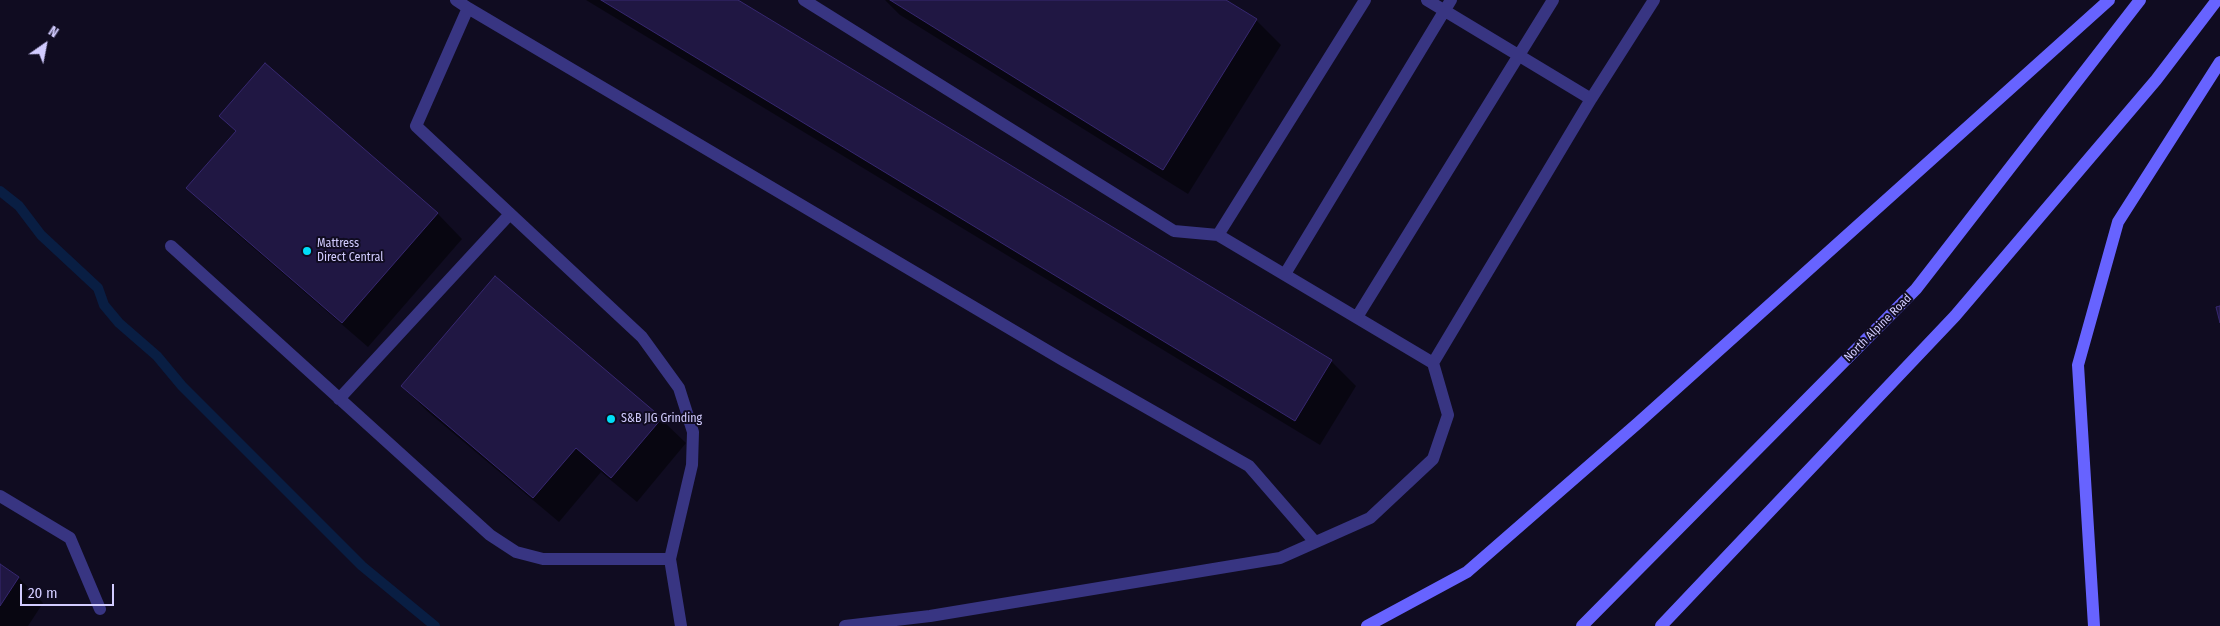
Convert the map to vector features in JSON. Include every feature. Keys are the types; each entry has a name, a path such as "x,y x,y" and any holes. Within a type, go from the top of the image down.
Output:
{"main road":[{"path":"1367,626 1467,572 1638,423 2109,0"},
{"name":"North Alpine Road","path":"1582,626 1637,573 1916,289 2140,0"},
{"path":"1661,626 1955,316 2156,80 2217,0"},
{"path":"2094,626 2078,365 2118,222 2220,62"}],"lane":[{"path":"456,0 1063,360 1249,466 1315,542"},
{"path":"804,0 1174,231 1218,235 1433,363 1448,414 1433,459 1370,518 1280,558 930,616 845,626"},
{"path":"1218,235 1365,0"},
{"path":"1427,0 1448,6 1518,56 1591,99"},
{"path":"1357,317 1553,0"},
{"path":"1433,363 1591,99 1654,0"},
{"path":"1285,274 1448,6"},
{"path":"468,8 416,126 642,337 679,388 693,432 692,465 670,559 681,626"},
{"path":"340,399 510,214"},
{"path":"171,246 490,536 516,552 543,559 670,559"},
{"path":"0,496 70,538 100,609"}],"building":[{"path":"601,0 738,0 1332,360 1295,421"},
{"path":"890,0 1226,0 1257,19 1163,170"},
{"path":"265,63 438,213 342,323 186,188 236,131 219,116"},
{"path":"495,276 662,418 611,478 576,448 533,498 401,386"},
{"path":"2220,306 2220,323 2216,307"},
{"path":"0,564 19,577 0,606"}],"waterway":[{"path":"0,191 19,206 41,235 98,288 104,305 119,323 157,356 182,386 362,566 435,626"}],"place":[{"name":"Mattress Direct Central","path":"307,251"},
{"name":"S&B JIG Grinding","path":"611,419"}]}
